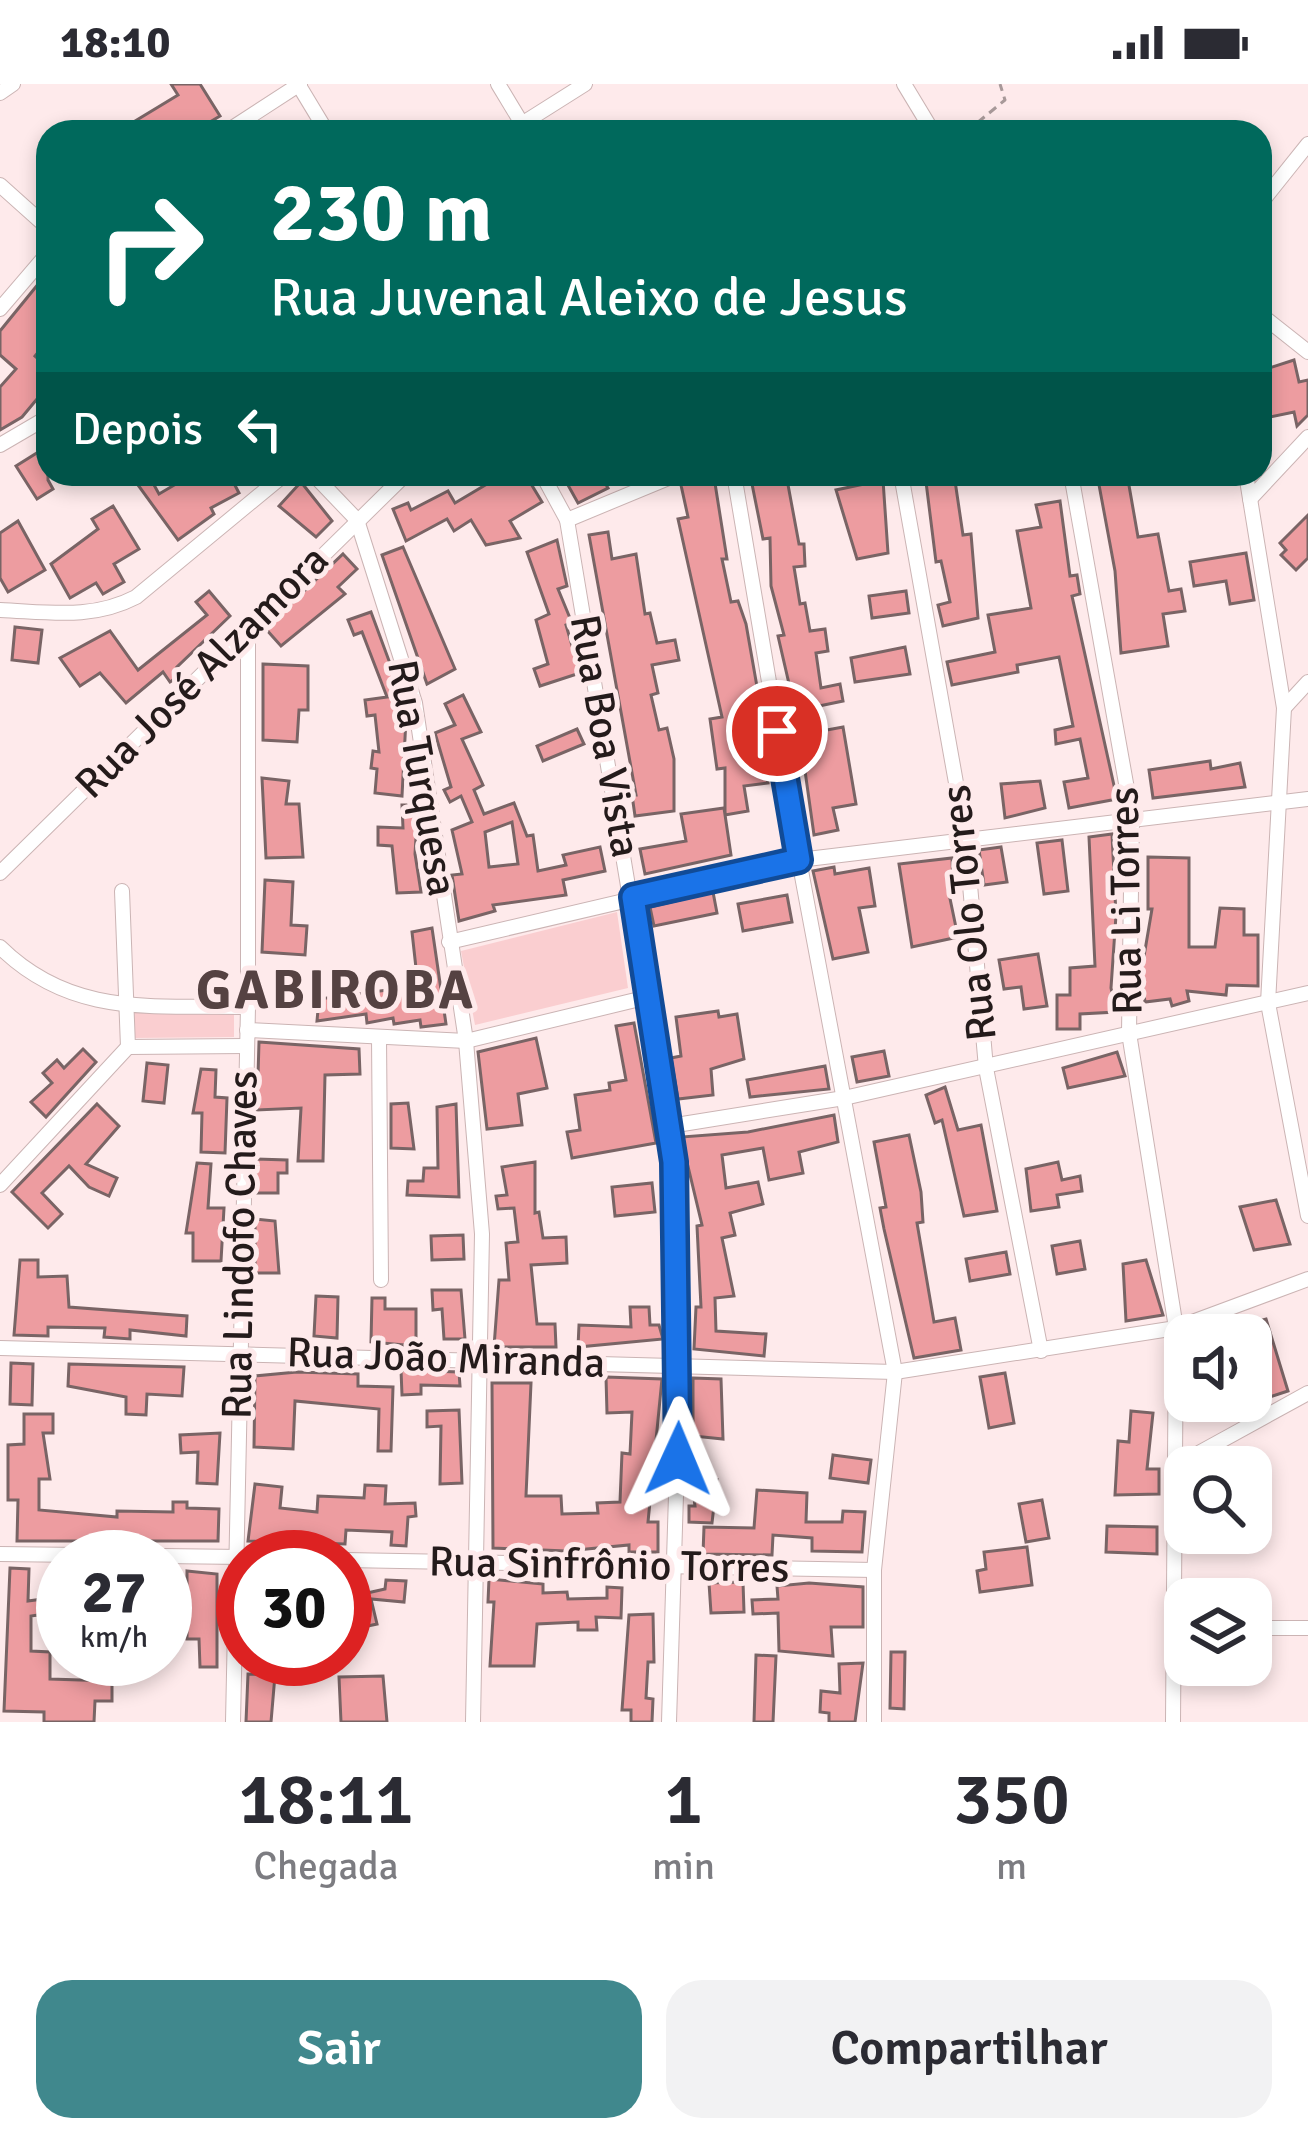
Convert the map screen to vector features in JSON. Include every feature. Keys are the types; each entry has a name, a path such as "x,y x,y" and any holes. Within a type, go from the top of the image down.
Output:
{"street":[{"path":"0,93 13,84"},
{"path":"244,120 299,84 320,120"},
{"path":"498,84 515,120"},
{"path":"532,120 585,84"},
{"path":"904,84 926,120"},
{"path":"1272,190 1308,144"},
{"path":"0,185 36,217"},
{"path":"0,309 36,267"},
{"path":"1272,324 1308,352"},
{"path":"0,445 36,425"},
{"path":"1272,475 1308,437"},
{"path":"2,606 62,615 114,608 136,597 270,486"},
{"path":"324,486 357,520"},
{"name":"Rua José Alzamora","path":"0,872 393,486"},
{"name":"Rua Boa Vista","path":"549,486 567,520 670,1126 680,1365 668,1722"},
{"path":"567,520 649,486"},
{"path":"736,486 799,860 895,1372 874,1570 874,1722"},
{"name":"Rua Olo Torres","path":"903,486 966,839 986,1068 1041,1351"},
{"name":"Rua Li Torres","path":"1073,486 1132,817 1129,1033 1174,1314"},
{"path":"1248,486 1285,708 1268,1003 1308,1216"},
{"path":"1250,499 1262,486"},
{"name":"Rua Turquesa","path":"357,520 415,703 466,1041 482,1234 473,1722"},
{"name":"Rua Lindofo Chaves","path":"238,1530 237,1352 248,1007 248,625"},
{"path":"1285,708 1308,682"},
{"path":"449,942 799,860 1308,799"},
{"path":"122,891 128,1047"},
{"path":"0,947 22,969 66,994 124,1004 248,1007"},
{"path":"670,1126 844,1098 1308,993"},
{"path":"0,1185 128,1047 246,1038 466,1041 648,997"},
{"path":"380,1037 381,1280"},
{"name":"Rua João Miranda","path":"1214,1314 1308,1280"},
{"name":"Rua João Miranda","path":"0,1348 895,1372 1164,1330"},
{"path":"1212,1446 1308,1393"},
{"path":"0,1554 216,1557"},
{"name":"Rua Sinfrônio Torres","path":"372,1561 874,1570"},
{"path":"1272,1628 1308,1628"},
{"name":"Rua Lindofo Chaves","path":"233,1722 234,1686"},
{"name":"Rua Li Torres","path":"1173,1722 1175,1686"}],"path":[{"path":"983,120 1005,100 1000,84"}],"shaded area":[{"path":"617,912 628,988 475,1025 461,951"},
{"path":"131,1013 234,1013 234,1037 132,1038"}],"building":[{"path":"171,84 200,84 220,116 213,120 137,120 178,95"},
{"path":"36,287 36,400 22,417 0,430 0,387 16,369 0,355 0,331"},
{"path":"1294,360 1299,382 1308,380 1308,415 1297,426 1294,412 1272,417 1272,367"},
{"path":"36,454 36,486 53,489 37,499 16,466"},
{"path":"139,486 155,486 159,494 173,486 235,486 239,493 211,508 214,514 178,540"},
{"path":"297,486 304,486 332,521 316,537 279,506"},
{"path":"484,486 532,486 542,502 510,521 520,538 486,545 471,520 454,531 447,519 406,541 393,509 408,503 411,510 448,491 455,503"},
{"path":"568,486 608,488 578,503"},
{"path":"681,486 715,486 727,559 722,559 731,602 738,601 746,624 759,698 749,700 756,732 750,734 757,770 766,769 768,783 744,786 748,811 725,815 725,768 717,769 710,719 722,717 678,519 688,517"},
{"path":"752,486 788,486 799,544 804,544 805,566 794,567 800,604 805,603 810,631 825,629 828,651 816,653 821,688 840,684 843,701 800,710 778,636 784,635 771,586 770,538 763,539"},
{"path":"883,486 888,553 857,559 836,490"},
{"path":"926,486 956,486 963,535 971,534 978,618 943,626 938,605 950,602 941,561 936,562"},
{"path":"1099,486 1129,486 1138,537 1158,534 1169,591 1181,589 1185,611 1163,614 1168,646 1121,653 1115,571"},
{"path":"1060,501 1070,576 1077,575 1080,594 1072,596 1117,799 1069,808 1064,782 1088,778 1080,739 1056,744 1055,730 1073,726 1059,657 1017,665 1018,672 952,685 947,662 995,652 988,615 1031,608 1017,531 1041,527 1036,505"},
{"path":"113,506 139,549 114,564 124,582 103,594 96,583 70,598 51,564 98,529 92,519"},
{"path":"1308,515 1308,558 1296,570 1281,555 1286,550 1280,543"},
{"path":"18,521 45,570 8,592 0,578 0,533"},
{"path":"608,532 612,559 636,554 645,614 650,613 657,643 675,640 679,660 652,665 658,693 651,695 659,730 667,728 674,759 674,811 635,816 632,795 636,795 589,535"},
{"path":"557,540 567,586 558,589 572,623 566,625 580,673 540,686 534,669 548,664 536,620 549,614 527,552"},
{"path":"403,547 455,669 427,684 382,555"},
{"path":"1246,553 1254,600 1230,604 1226,581 1194,586 1190,562"},
{"path":"343,554 357,569 338,587 345,594 281,646 265,628"},
{"path":"209,591 230,616 177,667 182,674 170,682 163,672 126,703 100,673 80,686 60,658 110,631 138,670 207,615 196,602"},
{"path":"906,591 909,613 872,618 869,596"},
{"path":"371,612 395,677 398,720 406,719 402,796 375,793 377,769 371,768 373,751 379,752 375,715 367,716 365,700 387,697 362,632 354,635 348,620"},
{"path":"15,627 42,630 38,663 12,660"},
{"path":"905,647 910,674 855,682 851,658"},
{"path":"263,664 308,666 308,710 299,710 297,742 263,740"},
{"path":"463,695 481,732 462,739 483,785 474,790 484,814 514,803 527,836 533,835 538,871 566,865 563,855 600,847 605,871 563,880 566,895 493,905 495,911 459,921 452,875 462,874 452,830 472,822 461,796 450,802 444,790 451,787 435,733 455,725 445,704","holes":["512,822 518,864 489,867 485,832"]},
{"path":"843,727 856,804 833,808 838,830 814,835 800,735"},
{"path":"577,729 584,744 543,761 537,746"},
{"path":"1210,761 1211,769 1240,763 1245,787 1153,798 1149,770"},
{"path":"262,778 289,781 286,804 299,804 303,857 266,858"},
{"path":"1040,781 1045,808 1005,818 1001,784"},
{"path":"402,805 418,805 415,854 421,892 397,893 392,846 378,845 378,827 403,828"},
{"path":"724,808 731,855 645,874 640,849 686,841 681,814"},
{"path":"1112,834 1116,915 1111,988 1116,1012 1080,1014 1080,1029 1057,1029 1057,995 1070,995 1070,968 1095,966 1089,837"},
{"path":"1062,840 1068,891 1044,894 1037,843"},
{"path":"1001,847 1007,882 984,885 979,850"},
{"path":"1148,857 1189,858 1189,947 1215,947 1220,908 1244,909 1244,935 1258,935 1258,986 1227,985 1226,995 1187,991 1189,1001 1172,1006 1170,999 1145,1002 1141,974 1152,909 1148,909"},
{"path":"952,858 953,889 948,889 958,937 912,947 899,864"},
{"path":"834,867 835,874 869,868 875,906 859,908 868,952 833,959 813,871"},
{"path":"265,880 293,882 291,925 307,926 305,955 262,952"},
{"path":"713,892 717,913 654,926 650,907"},
{"path":"787,895 792,922 743,931 738,904"},
{"path":"432,928 446,1024 421,1027 420,1020 394,1024 393,1018 367,1023 366,1014 317,1021 319,999 418,986 412,932"},
{"path":"1038,954 1047,1006 1024,1009 1021,987 1004,989 999,960"},
{"path":"718,1011 719,1017 737,1014 744,1059 711,1069 713,1095 678,1099 671,1058 681,1056 676,1017"},
{"path":"634,1023 656,1143 572,1158 567,1132 580,1130 575,1095 610,1090 609,1083 626,1080 616,1026"},
{"path":"536,1038 547,1088 518,1094 522,1125 487,1129 478,1052"},
{"path":"259,1042 359,1049 360,1074 325,1075 323,1161 298,1161 301,1108 257,1110"},
{"path":"83,1049 96,1062 46,1117 31,1102 52,1083 43,1073 57,1060 64,1068"},
{"path":"884,1051 889,1076 857,1082 852,1057"},
{"path":"1117,1052 1125,1076 1068,1088 1063,1068"},
{"path":"147,1063 168,1065 164,1103 143,1101"},
{"path":"825,1066 829,1089 750,1097 747,1080"},
{"path":"201,1069 216,1070 215,1097 227,1098 225,1153 201,1152 202,1113 193,1113"},
{"path":"945,1087 958,1130 981,1125 997,1211 964,1216 942,1120 935,1123 926,1095"},
{"path":"408,1103 414,1149 391,1148 391,1104"},
{"path":"97,1104 119,1126 86,1164 117,1178 109,1196 89,1187 69,1166 42,1193 62,1214 48,1228 12,1192"},
{"path":"456,1104 459,1197 407,1195 408,1181 423,1181 424,1168 438,1168 437,1107"},
{"path":"834,1115 838,1142 799,1152 803,1173 769,1180 763,1148 722,1155 726,1188 758,1182 763,1204 730,1213 735,1235 722,1238 734,1296 715,1298 716,1331 766,1334 764,1356 694,1349 696,1307 701,1307 697,1226 702,1225 681,1137 748,1132"},
{"path":"909,1135 921,1192 923,1222 917,1223 934,1322 955,1318 961,1350 914,1358 880,1208 886,1207 874,1142"},
{"path":"256,1159 287,1160 287,1173 278,1173 278,1193 255,1193"},
{"path":"535,1162 535,1213 539,1212 543,1238 566,1237 567,1263 531,1265 537,1324 555,1324 556,1347 494,1347 499,1280 509,1280 506,1243 518,1242 514,1208 498,1209 496,1196 507,1195 502,1167"},
{"path":"1058,1162 1062,1180 1080,1176 1082,1191 1057,1195 1059,1207 1031,1211 1026,1169"},
{"path":"197,1163 211,1164 208,1208 224,1208 221,1261 193,1261 193,1233 186,1233"},
{"path":"652,1183 655,1212 615,1216 612,1187"},
{"path":"1276,1200 1290,1244 1254,1250 1240,1207"},
{"path":"255,1219 275,1221 279,1273 255,1273"},
{"path":"463,1235 464,1259 432,1260 431,1236"},
{"path":"1080,1241 1085,1269 1057,1274 1052,1246"},
{"path":"1006,1252 1010,1274 970,1281 966,1259"},
{"path":"20,1260 38,1260 38,1277 67,1276 69,1307 187,1316 186,1336 130,1330 130,1339 104,1337 105,1328 48,1327 48,1336 14,1335"},
{"path":"1146,1260 1163,1315 1126,1321 1123,1264"},
{"path":"432,1290 461,1290 465,1339 444,1339 442,1309 433,1310"},
{"path":"316,1296 338,1297 337,1338 314,1336"},
{"path":"372,1298 385,1298 385,1309 416,1309 416,1346 371,1342"},
{"path":"630,1307 649,1307 650,1325 659,1325 663,1339 578,1347 579,1325 631,1327"},
{"path":"1272,1339 1288,1391 1272,1396"},
{"path":"11,1363 33,1364 32,1405 10,1404"},
{"path":"69,1364 184,1367 182,1396 147,1394 146,1415 126,1414 126,1397 68,1386"},
{"path":"401,1370 459,1372 460,1386 421,1385 421,1394 402,1395"},
{"path":"1005,1373 1014,1423 989,1428 980,1377"},
{"path":"358,1374 358,1386 393,1387 391,1451 378,1451 379,1409 295,1401 293,1449 254,1447 255,1376"},
{"path":"606,1377 662,1379 648,1522 658,1522 658,1552 629,1552 629,1545 566,1551 493,1548 492,1383 531,1383 526,1496 561,1496 562,1514 598,1513 597,1503 620,1502 622,1453 630,1454 632,1412 607,1413"},
{"path":"693,1378 721,1379 723,1439 693,1436"},
{"path":"459,1410 462,1483 440,1484 441,1426 427,1427 427,1411"},
{"path":"1131,1411 1153,1413 1147,1469 1159,1469 1159,1494 1115,1495 1118,1441 1129,1442"},
{"path":"24,1414 53,1414 53,1433 43,1433 50,1479 39,1479 39,1510 117,1517 117,1511 173,1512 173,1502 187,1502 187,1508 219,1509 216,1541 192,1541 192,1530 36,1530 36,1541 17,1541 18,1500 8,1500 8,1445 24,1444"},
{"path":"220,1433 217,1484 197,1483 198,1452 181,1453 180,1435"},
{"path":"833,1455 871,1460 868,1483 830,1478"},
{"path":"717,1480 712,1523 689,1522 689,1506 695,1506 692,1482"},
{"path":"255,1484 282,1487 280,1508 317,1512 318,1496 364,1498 365,1485 386,1486 385,1504 415,1503 416,1516 408,1517 406,1546 391,1545 392,1532 249,1530"},
{"path":"757,1490 807,1493 806,1522 842,1522 843,1511 865,1512 862,1552 812,1551 812,1538 773,1535 772,1555 703,1554 704,1527 754,1528"},
{"path":"1042,1500 1049,1538 1026,1542 1019,1504"},
{"path":"1107,1526 1157,1527 1157,1554 1106,1552"},
{"path":"1027,1547 1032,1585 980,1592 977,1571 986,1569 984,1552"},
{"path":"10,1568 29,1569 28,1601 36,1600 31,1651 36,1651 36,1686 112,1686 112,1701 95,1701 94,1722 44,1722 44,1712 4,1711"},
{"path":"192,1572 216,1574 216,1667 200,1667 199,1639 192,1639"},
{"path":"489,1579 543,1584 543,1593 567,1592 568,1599 607,1598 607,1587 622,1588 621,1618 596,1617 597,1630 578,1630 578,1622 537,1624 534,1666 490,1666 494,1602 488,1602"},
{"path":"386,1580 406,1581 404,1602 372,1599 372,1592 385,1589"},
{"path":"743,1582 744,1612 711,1613 709,1583"},
{"path":"777,1586 863,1587 863,1627 831,1627 833,1656 779,1651 778,1613 753,1614 752,1600 778,1599"},
{"path":"653,1614 654,1662 648,1662 646,1698 653,1699 652,1722 631,1722 631,1710 622,1710 629,1615"},
{"path":"891,1652 905,1652 904,1709 890,1708"},
{"path":"756,1655 776,1656 773,1722 754,1722"},
{"path":"863,1663 855,1722 829,1722 829,1713 820,1712 821,1691 840,1693 839,1664"},
{"path":"372,1676 383,1676 387,1722 341,1722 339,1686 372,1686"},
{"path":"248,1686 274,1686 271,1722 246,1722"}],"district":[{"name":"GABIROBA","path":"336,990"}],"route":[{"path":"678,1459 674,1162 633,897 799,860 777,731"}]}
